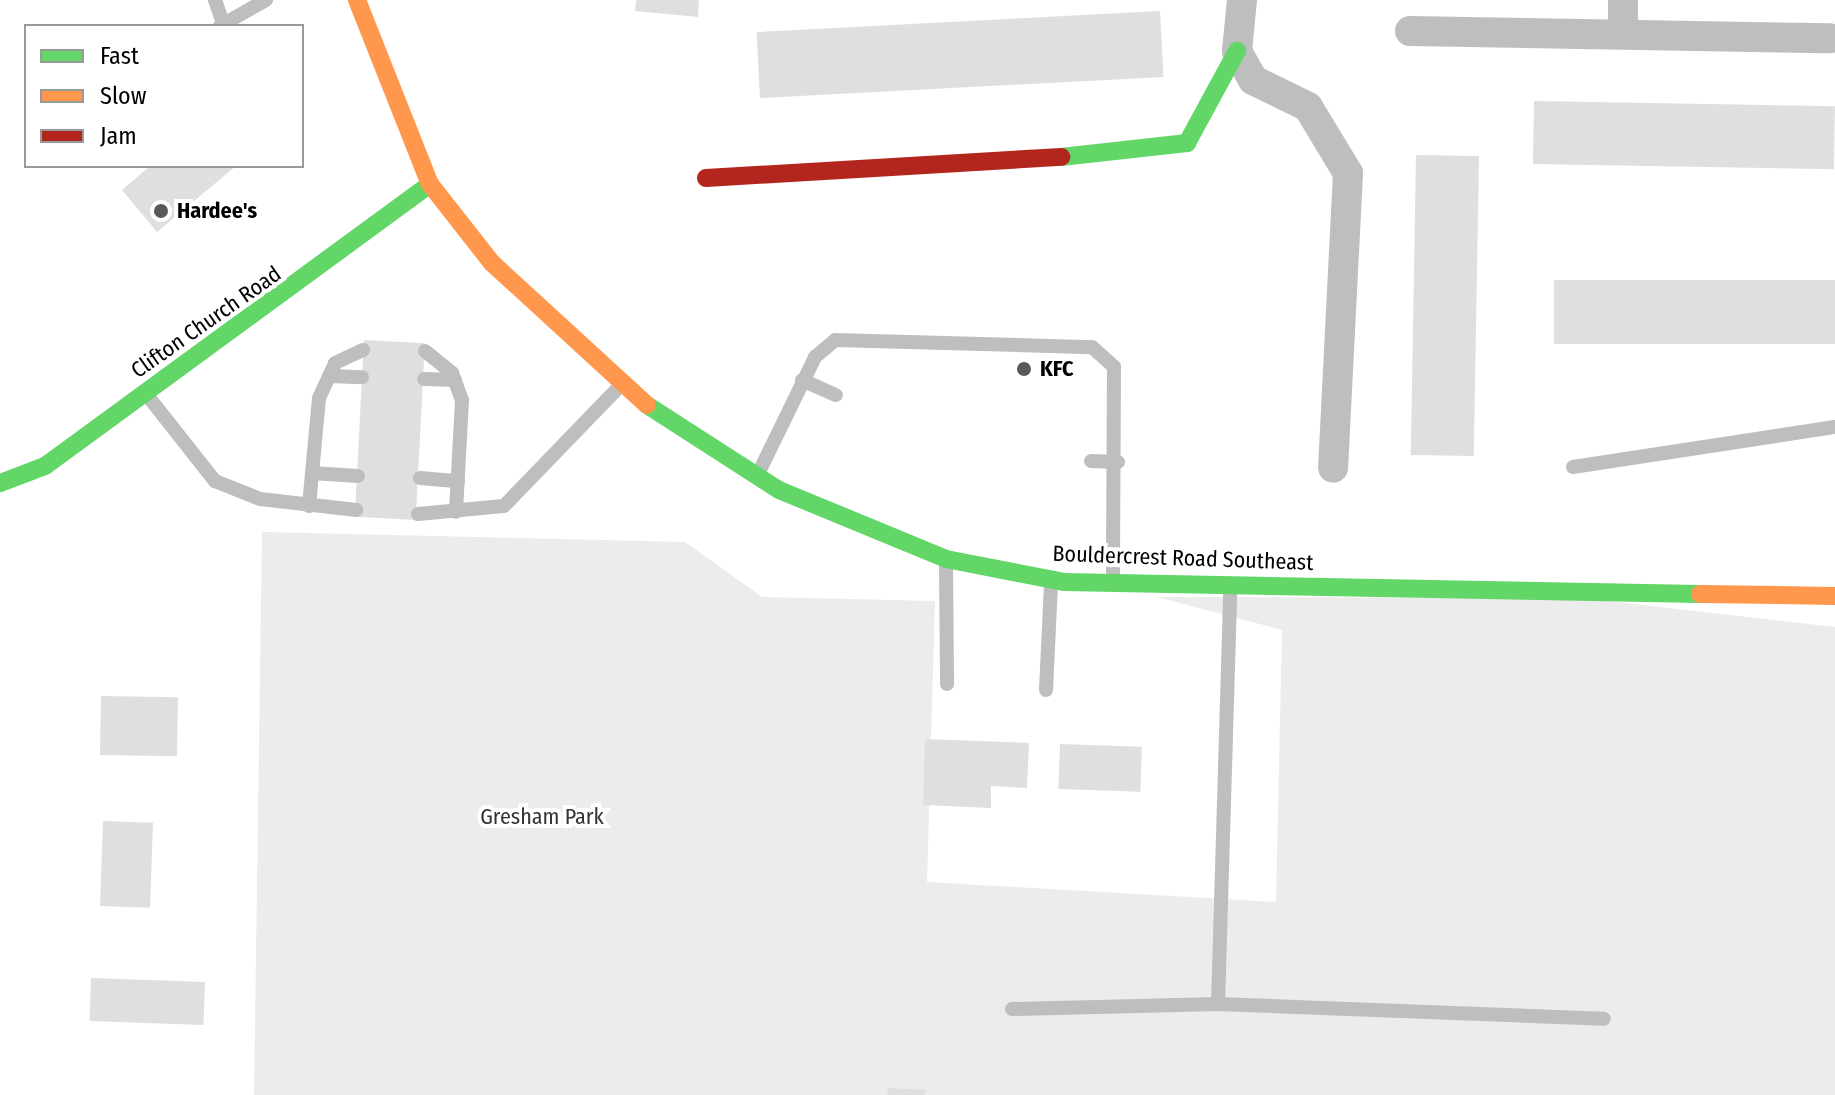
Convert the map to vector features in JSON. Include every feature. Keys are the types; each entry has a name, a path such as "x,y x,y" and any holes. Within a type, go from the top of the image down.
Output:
{"street":[{"name":"Bouldercrest Road Southeast","path":"357,0 430,184 492,263 621,385 759,472 779,490 946,559 1051,580 1113,583 1835,596"},
{"path":"706,178 1162,151 1187,143 1237,51 1242,0"},
{"path":"1623,0 1623,33"},
{"path":"1410,31 1830,38"},
{"path":"1237,51 1253,80 1308,107 1348,173 1333,468"},
{"name":"Clifton Church Road","path":"0,483 45,466 430,184"}],"lane":[{"path":"215,0 223,24"},
{"path":"225,24 266,0"},
{"path":"759,472 802,380 835,340 1092,347 1114,367 1118,462 1113,583"},
{"path":"309,506 319,398 335,363 363,350"},
{"path":"425,351 455,380 462,400 456,512"},
{"path":"329,376 362,377"},
{"path":"424,379 455,380"},
{"path":"802,380 836,395"},
{"path":"418,514 504,506 621,385"},
{"path":"147,394 215,481 260,499 356,510"},
{"path":"1573,467 1835,427"},
{"path":"1091,461 1118,462"},
{"path":"312,473 358,476"},
{"path":"420,478 458,481"},
{"path":"946,559 947,684"},
{"path":"1046,690 1051,580"},
{"path":"1218,1004 1230,586"},
{"path":"1012,1009 1218,1004 1604,1019"}],"green space":[{"name":"Gresham Park","path":"262,532 685,542 762,597 935,601 927,882 1276,902 1282,630 1157,597 1582,598 1835,627 1835,1095 254,1095"}],"building":[{"path":"636,0 699,0 698,17 635,11"},
{"path":"1160,11 1163,77 760,98 757,32"},
{"path":"1534,101 1835,106 1834,169 1533,164"},
{"path":"1416,155 1479,156 1474,456 1411,455"},
{"name":"Hardee's","path":"148,168 234,168 157,232 122,190"},
{"path":"1554,280 1835,280 1835,344 1554,344"},
{"path":"364,340 425,343 416,520 355,517"},
{"path":"101,696 178,697 177,756 100,755"},
{"path":"925,739 1029,743 1027,788 991,786 991,808 923,805"},
{"path":"1060,744 1142,747 1140,792 1058,789"},
{"path":"103,821 153,823 150,908 100,906"},
{"path":"91,978 205,982 203,1025 89,1021"},
{"path":"888,1088 926,1090 925,1095 887,1095"}],"traffic: fast":[{"path":"1061,157 1187,143 1237,51"},
{"path":"0,483 45,466 430,184"},
{"path":"647,405 779,490 946,559 1064,582 1700,594"}],"traffic: slow":[{"path":"357,0 430,184 492,263 647,405"},
{"path":"1700,594 1835,596"}],"traffic: jam":[{"path":"706,178 1061,157"}],"place":[{"name":"Hardee's","path":"161,211"},
{"name":"KFC","path":"1024,369"}]}
